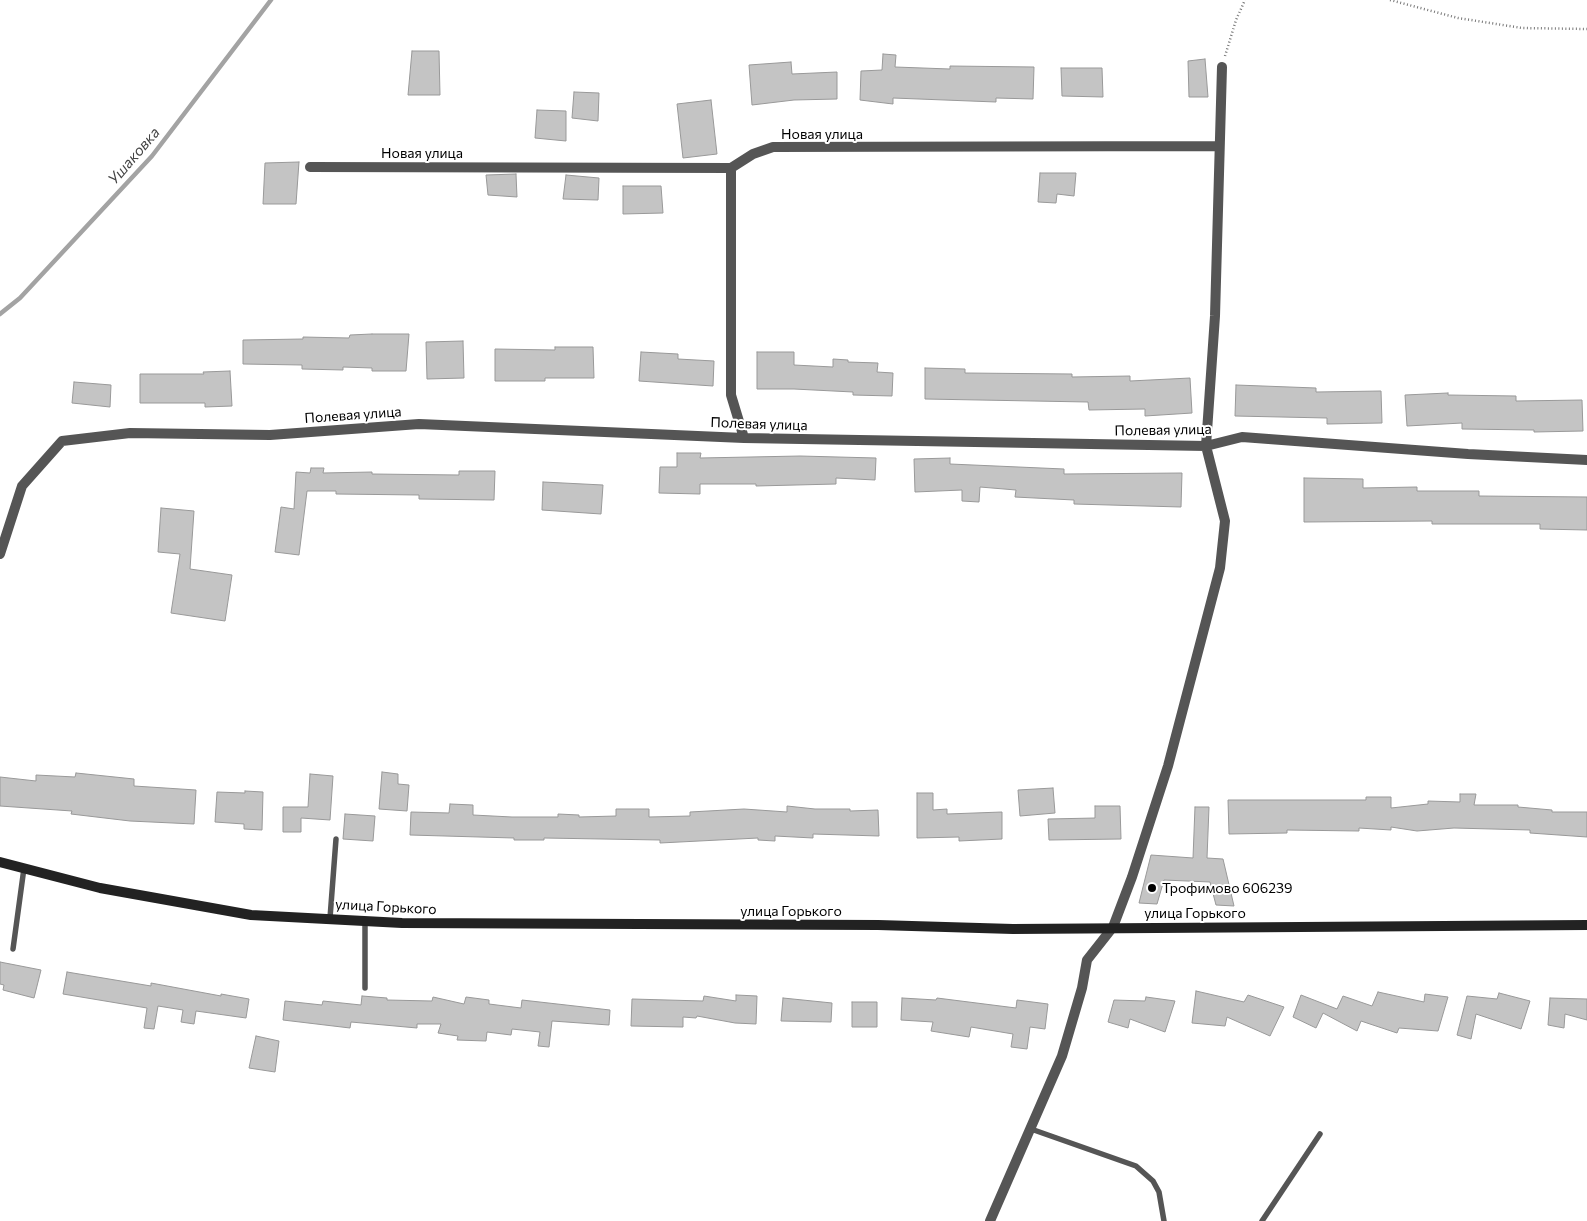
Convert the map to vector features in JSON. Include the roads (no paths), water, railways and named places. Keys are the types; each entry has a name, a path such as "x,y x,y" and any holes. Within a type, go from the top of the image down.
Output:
{"main road":[{"name":"улица Горького","path":"0,862 100,888 242,914 455,924 878,925 1013,929 1587,925"}],"street":[{"path":"990,1221 1062,1056 1082,988 1087,960 1113,927 1168,766 1220,568 1224,521 1206,446 1215,316 1222,67"},
{"name":"Новая улица","path":"310,167 731,168 752,154 782,147 1219,146"},
{"path":"731,168 731,395 744,438"},
{"name":"Полевая улица","path":"0,554 22,486 62,441 130,433 270,435 419,424 744,438 1206,446 1242,437 1468,454 1587,460"}],"lane":[{"path":"330,918 336,839"},
{"path":"13,949 24,868"},
{"path":"365,920 365,988"},
{"path":"1031,1129 1136,1166 1153,1181 1159,1192 1164,1221"},
{"path":"1262,1221 1320,1134"}],"waterway":[{"name":"Ушаковка","path":"0,314 20,298 152,156 271,0"}],"place":[{"name":"Трофимово 606239","path":"1152,888"}]}
